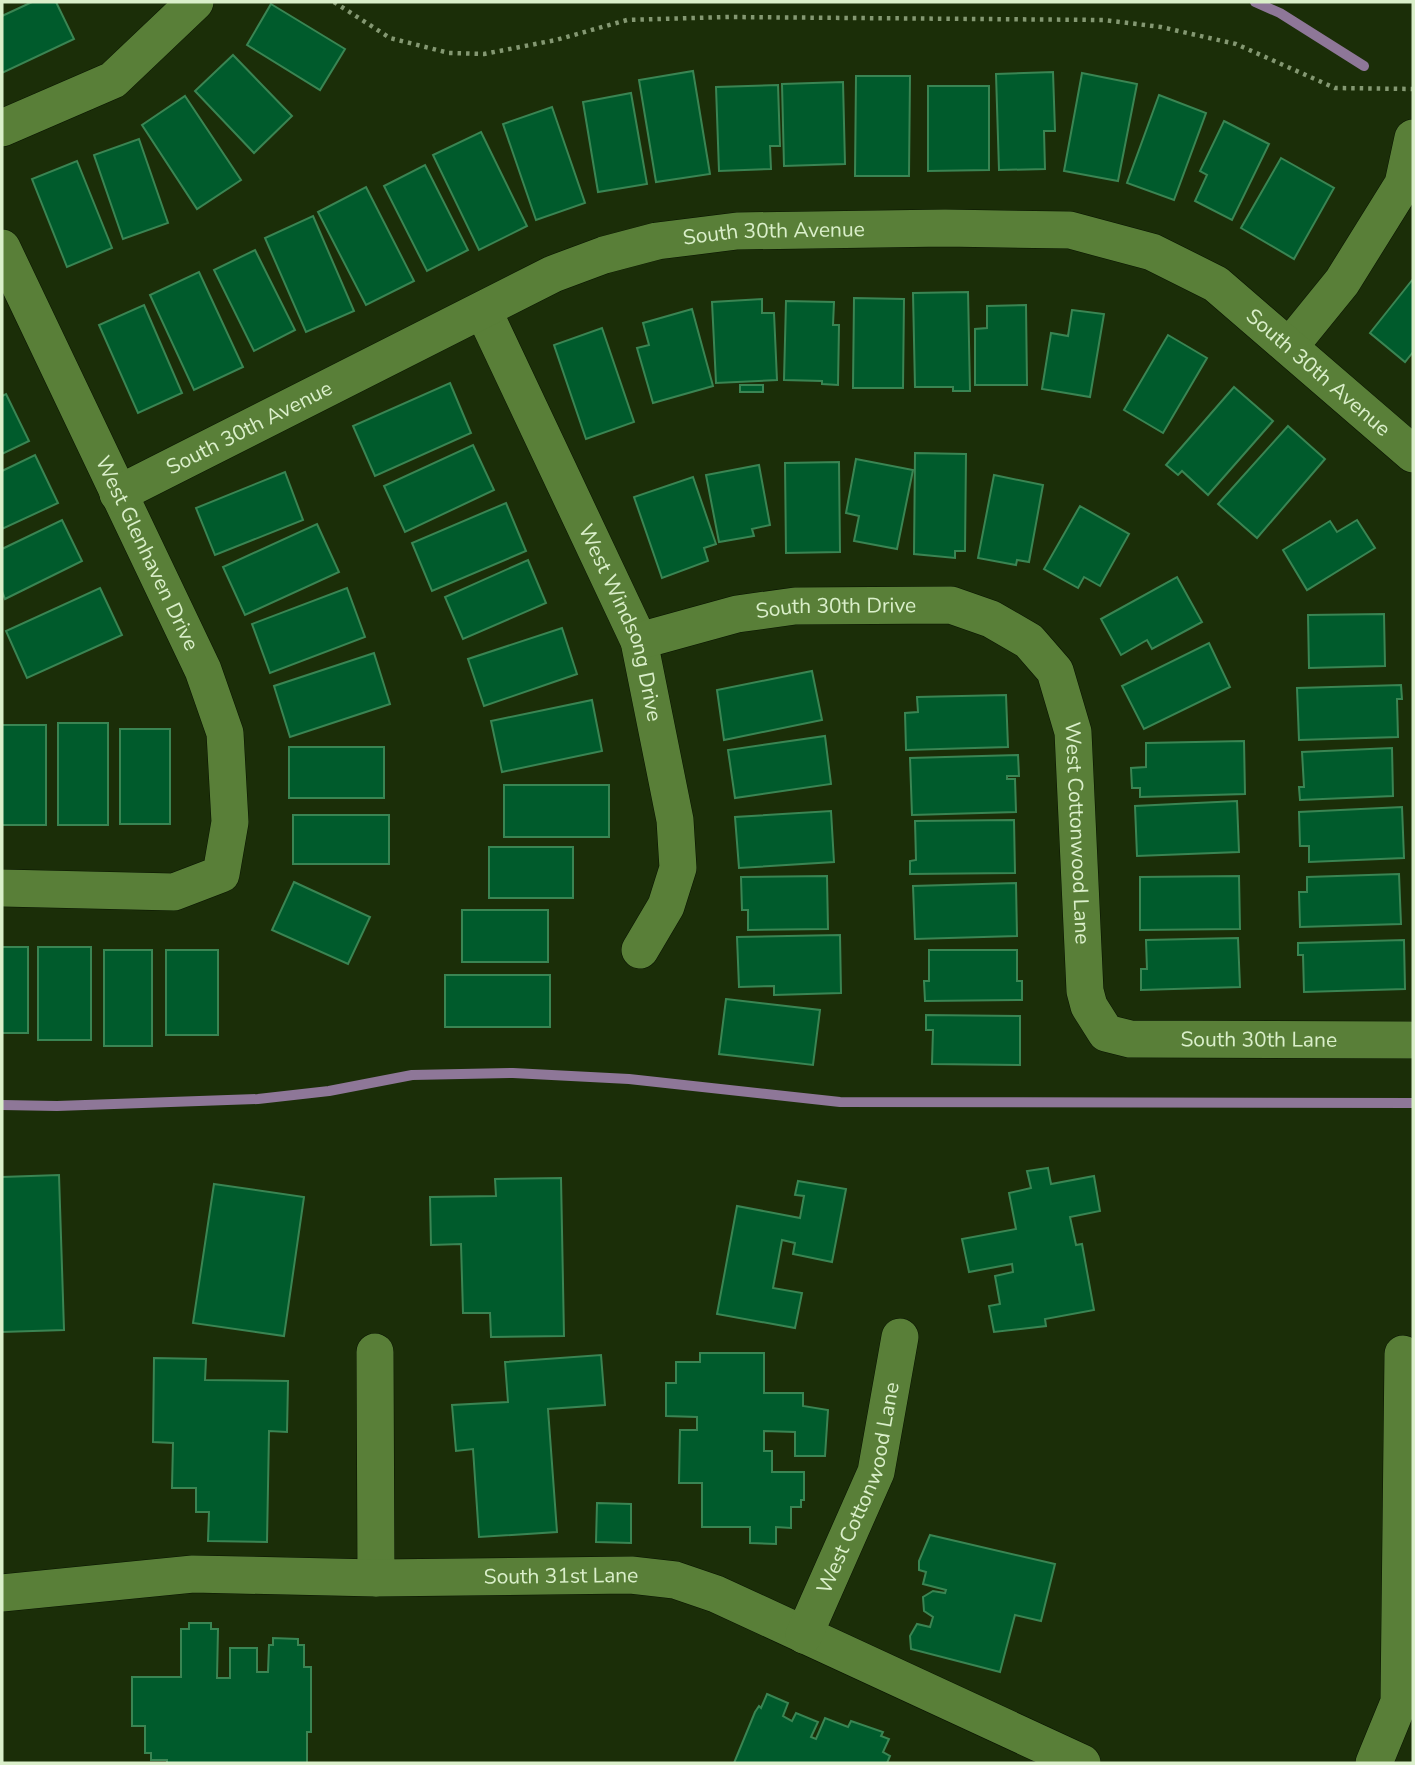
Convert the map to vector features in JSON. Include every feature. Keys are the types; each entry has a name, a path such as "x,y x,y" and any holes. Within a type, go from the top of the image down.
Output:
{"street":[{"path":"2,128 113,80 195,2"},
{"path":"1290,346 1342,282 1403,184 1413,138"},
{"name":"South 30th Avenue","path":"118,494 553,275 604,255 657,241 737,231 944,228 1070,230 1152,252 1216,284 1413,454"},
{"name":"West Glenhaven Drive","path":"2,248 203,670 225,733 230,822 221,873 174,892 2,888"},
{"name":"West Windsong Drive","path":"483,310 639,641 675,820 678,868 666,906 640,950"},
{"name":"South 30th Drive","path":"639,641 737,614 794,607 951,605 991,619 1029,641"},
{"name":"West Cottonwood Lane","path":"1029,641 1055,671 1073,732 1083,968 1089,1006 1106,1034"},
{"name":"South 30th Lane","path":"1106,1034 1130,1040 1413,1040"},
{"name":"West Cottonwood Lane","path":"804,1635 876,1472 900,1338"},
{"path":"375,1352 376,1578"},
{"path":"1374,1763 1399,1702 1403,1354"},
{"name":"South 31st Lane","path":"2,1593 193,1574 376,1578 631,1575 675,1580 716,1594 1082,1763"}],"path":[{"path":"334,2 390,38 449,53 484,54 556,40 627,20 729,17 1104,19 1161,27 1236,44 1335,88 1413,89"}],"building":[{"path":"32,2 56,2 74,39 2,73 2,16"},
{"path":"271,4 345,49 320,90 247,45"},
{"path":"233,55 292,116 254,153 195,91"},
{"path":"693,71 710,174 656,182 639,80"},
{"path":"1053,72 1055,131 1044,131 1045,169 999,170 996,74"},
{"path":"1082,73 1137,84 1118,181 1064,171"},
{"path":"856,76 910,76 909,176 855,176"},
{"path":"843,82 845,164 784,166 782,84"},
{"path":"778,85 780,146 770,146 771,169 719,171 716,87"},
{"path":"928,86 989,86 989,170 928,171"},
{"path":"631,93 647,184 598,192 583,102"},
{"path":"1159,95 1206,113 1174,200 1127,183"},
{"path":"185,96 241,180 197,209 142,125"},
{"path":"552,107 585,203 536,220 503,124"},
{"path":"1224,121 1269,144 1232,220 1195,201 1207,175 1200,171"},
{"path":"481,132 527,226 479,250 433,155"},
{"path":"139,139 168,223 123,239 94,155"},
{"path":"1281,158 1334,188 1294,259 1241,228"},
{"path":"77,161 112,248 67,267 32,179"},
{"path":"425,165 468,250 427,271 384,186"},
{"path":"366,187 414,281 366,305 318,212"},
{"path":"313,216 354,311 306,332 265,238"},
{"path":"255,250 295,330 254,351 214,270"},
{"path":"199,272 243,367 194,390 150,295"},
{"path":"1413,279 1413,352 1405,362 1370,333"},
{"path":"968,292 970,391 953,391 953,387 915,387 913,293"},
{"path":"854,298 904,299 903,388 853,388"},
{"path":"762,299 762,313 774,313 777,380 716,383 712,302"},
{"path":"786,301 834,302 833,325 839,325 838,385 822,384 822,381 784,380"},
{"path":"144,305 182,393 138,413 99,325"},
{"path":"1026,305 1027,385 975,385 975,329 987,328 987,306"},
{"path":"692,309 713,386 653,403 637,348 649,345 643,323"},
{"path":"1072,310 1104,314 1090,397 1042,389 1051,333 1068,336"},
{"path":"602,328 634,422 586,439 554,345"},
{"path":"1168,335 1207,358 1163,433 1124,410"},
{"path":"450,383 471,433 375,476 353,426"},
{"path":"740,385 763,385 763,392 740,392"},
{"path":"1234,387 1273,421 1208,495 1182,471 1178,475 1166,465"},
{"path":"6,394 29,441 2,454 2,396"},
{"path":"1288,426 1325,459 1257,538 1218,504"},
{"path":"473,445 494,490 405,532 384,486"},
{"path":"915,453 966,454 965,551 955,551 955,558 914,554"},
{"path":"35,455 58,503 2,529 2,471"},
{"path":"856,459 913,470 897,549 854,541 859,516 846,513"},
{"path":"839,462 840,552 786,553 785,463"},
{"path":"759,465 770,525 752,529 754,536 719,542 706,475"},
{"path":"285,472 303,520 215,555 196,508"},
{"path":"994,475 1043,485 1029,562 1017,560 1016,565 978,558"},
{"path":"693,477 716,544 704,548 708,561 662,578 634,497"},
{"path":"506,503 526,551 432,591 412,543"},
{"path":"1080,506 1129,534 1100,586 1084,577 1078,588 1044,569"},
{"path":"62,520 82,561 5,599 2,591 2,549"},
{"path":"1357,520 1375,548 1307,590 1283,550 1330,521 1337,532"},
{"path":"317,524 339,572 245,615 223,567"},
{"path":"528,560 546,603 463,639 445,597"},
{"path":"1177,577 1202,622 1152,649 1147,640 1121,655 1101,619"},
{"path":"100,588 122,635 27,678 6,631"},
{"path":"347,588 365,637 270,673 252,624"},
{"path":"1384,614 1385,666 1309,668 1308,615"},
{"path":"562,628 577,674 484,706 468,659"},
{"path":"1209,643 1230,687 1144,729 1122,686"},
{"path":"374,653 390,704 290,737 274,686"},
{"path":"812,671 822,720 724,740 717,690"},
{"path":"1401,685 1402,699 1397,699 1398,737 1299,740 1297,688"},
{"path":"1006,695 1008,747 906,750 905,713 918,712 917,697"},
{"path":"592,700 602,751 502,772 491,721"},
{"path":"58,723 108,723 108,825 58,825"},
{"path":"2,725 46,725 46,825 2,825"},
{"path":"120,729 170,729 170,824 120,824"},
{"path":"825,736 831,784 735,798 728,750"},
{"path":"1244,741 1245,794 1140,797 1140,788 1132,788 1131,768 1146,767 1146,743"},
{"path":"289,747 384,747 384,798 289,798"},
{"path":"1392,748 1393,796 1300,800 1299,787 1304,787 1302,752"},
{"path":"1018,755 1019,776 1007,776 1007,779 1015,779 1016,812 912,815 910,758"},
{"path":"504,785 609,785 609,837 504,837"},
{"path":"1237,801 1239,852 1137,856 1135,806"},
{"path":"1402,807 1404,858 1309,862 1309,846 1300,846 1299,812"},
{"path":"831,811 834,862 739,868 735,817"},
{"path":"293,815 389,815 389,864 293,864"},
{"path":"1014,820 1015,873 910,874 910,861 916,860 915,821"},
{"path":"489,847 573,847 573,898 489,898"},
{"path":"1399,874 1401,924 1300,927 1299,892 1307,892 1307,877"},
{"path":"827,876 828,929 748,930 748,910 742,910 741,877"},
{"path":"1239,876 1240,929 1140,930 1140,877"},
{"path":"294,882 370,917 348,964 272,930"},
{"path":"1016,883 1017,936 915,939 913,886"},
{"path":"462,910 548,910 548,962 462,962"},
{"path":"840,935 841,993 774,995 774,986 739,987 737,937"},
{"path":"1238,938 1240,987 1141,990 1141,969 1147,969 1146,940"},
{"path":"1404,940 1405,989 1304,992 1303,955 1298,955 1298,943"},
{"path":"2,947 28,947 28,1033 2,1033"},
{"path":"38,947 91,947 91,1040 38,1040"},
{"path":"104,950 152,950 152,1046 104,1046"},
{"path":"166,950 218,950 218,1035 166,1035"},
{"path":"929,950 1017,950 1017,981 1022,981 1022,1000 925,1001 924,981 929,981"},
{"path":"445,975 550,975 550,1027 445,1027"},
{"path":"726,999 820,1010 813,1065 719,1054"},
{"path":"926,1015 1020,1016 1020,1065 932,1064 933,1030 926,1030"},
{"path":"1048,1168 1051,1184 1094,1176 1100,1211 1070,1217 1076,1245 1082,1244 1094,1310 1045,1319 1046,1326 994,1332 989,1306 1000,1304 995,1276 1013,1272 1012,1264 969,1272 962,1239 1016,1229 1009,1193 1031,1188 1027,1171"},
{"path":"59,1175 64,1330 2,1332 2,1177"},
{"path":"561,1178 564,1336 491,1337 490,1313 463,1313 461,1244 431,1245 430,1197 496,1196 495,1179"},
{"path":"798,1181 846,1189 832,1262 793,1254 795,1243 782,1240 773,1288 802,1293 795,1328 717,1314 737,1206 800,1218 804,1196 795,1195"},
{"path":"214,1184 304,1197 284,1336 193,1323"},
{"path":"700,1353 764,1353 764,1393 803,1393 803,1406 828,1410 825,1456 795,1456 795,1432 764,1431 764,1451 772,1451 772,1472 804,1472 804,1500 801,1500 801,1507 791,1507 791,1528 776,1527 776,1544 750,1543 750,1527 702,1527 702,1483 679,1483 680,1430 697,1430 697,1417 666,1416 666,1383 676,1383 676,1362 700,1362"},
{"path":"601,1355 605,1405 548,1409 557,1532 479,1537 473,1449 456,1451 452,1405 508,1402 505,1362"},
{"path":"154,1358 206,1359 205,1380 288,1381 287,1432 269,1431 267,1542 208,1541 209,1512 196,1512 196,1488 172,1488 173,1443 153,1442"},
{"path":"597,1503 631,1504 631,1543 596,1542"},
{"path":"930,1535 1055,1564 1041,1621 1015,1615 1000,1672 911,1649 910,1636 917,1624 930,1627 933,1617 924,1611 923,1597 933,1591 945,1593 946,1590 923,1584 926,1572 919,1570 919,1561"},
{"path":"189,1623 211,1623 211,1629 218,1629 217,1678 230,1678 230,1648 257,1648 257,1672 268,1672 269,1645 273,1645 273,1638 298,1639 298,1645 304,1645 304,1667 311,1667 311,1732 307,1732 307,1763 167,1763 167,1760 151,1760 151,1753 145,1753 145,1726 132,1726 132,1677 181,1677 181,1629 189,1629"},
{"path":"767,1694 788,1703 783,1716 792,1721 796,1713 818,1722 811,1737 816,1739 825,1718 848,1727 851,1721 883,1732 881,1736 889,1739 883,1752 890,1756 887,1763 734,1763 755,1712 759,1706 761,1708"}],"waterway":[{"path":"1255,2 1280,13 1364,66"},
{"path":"2,1105 57,1106 258,1099 329,1091 412,1075 513,1073 629,1079 840,1102 1413,1103"}]}
